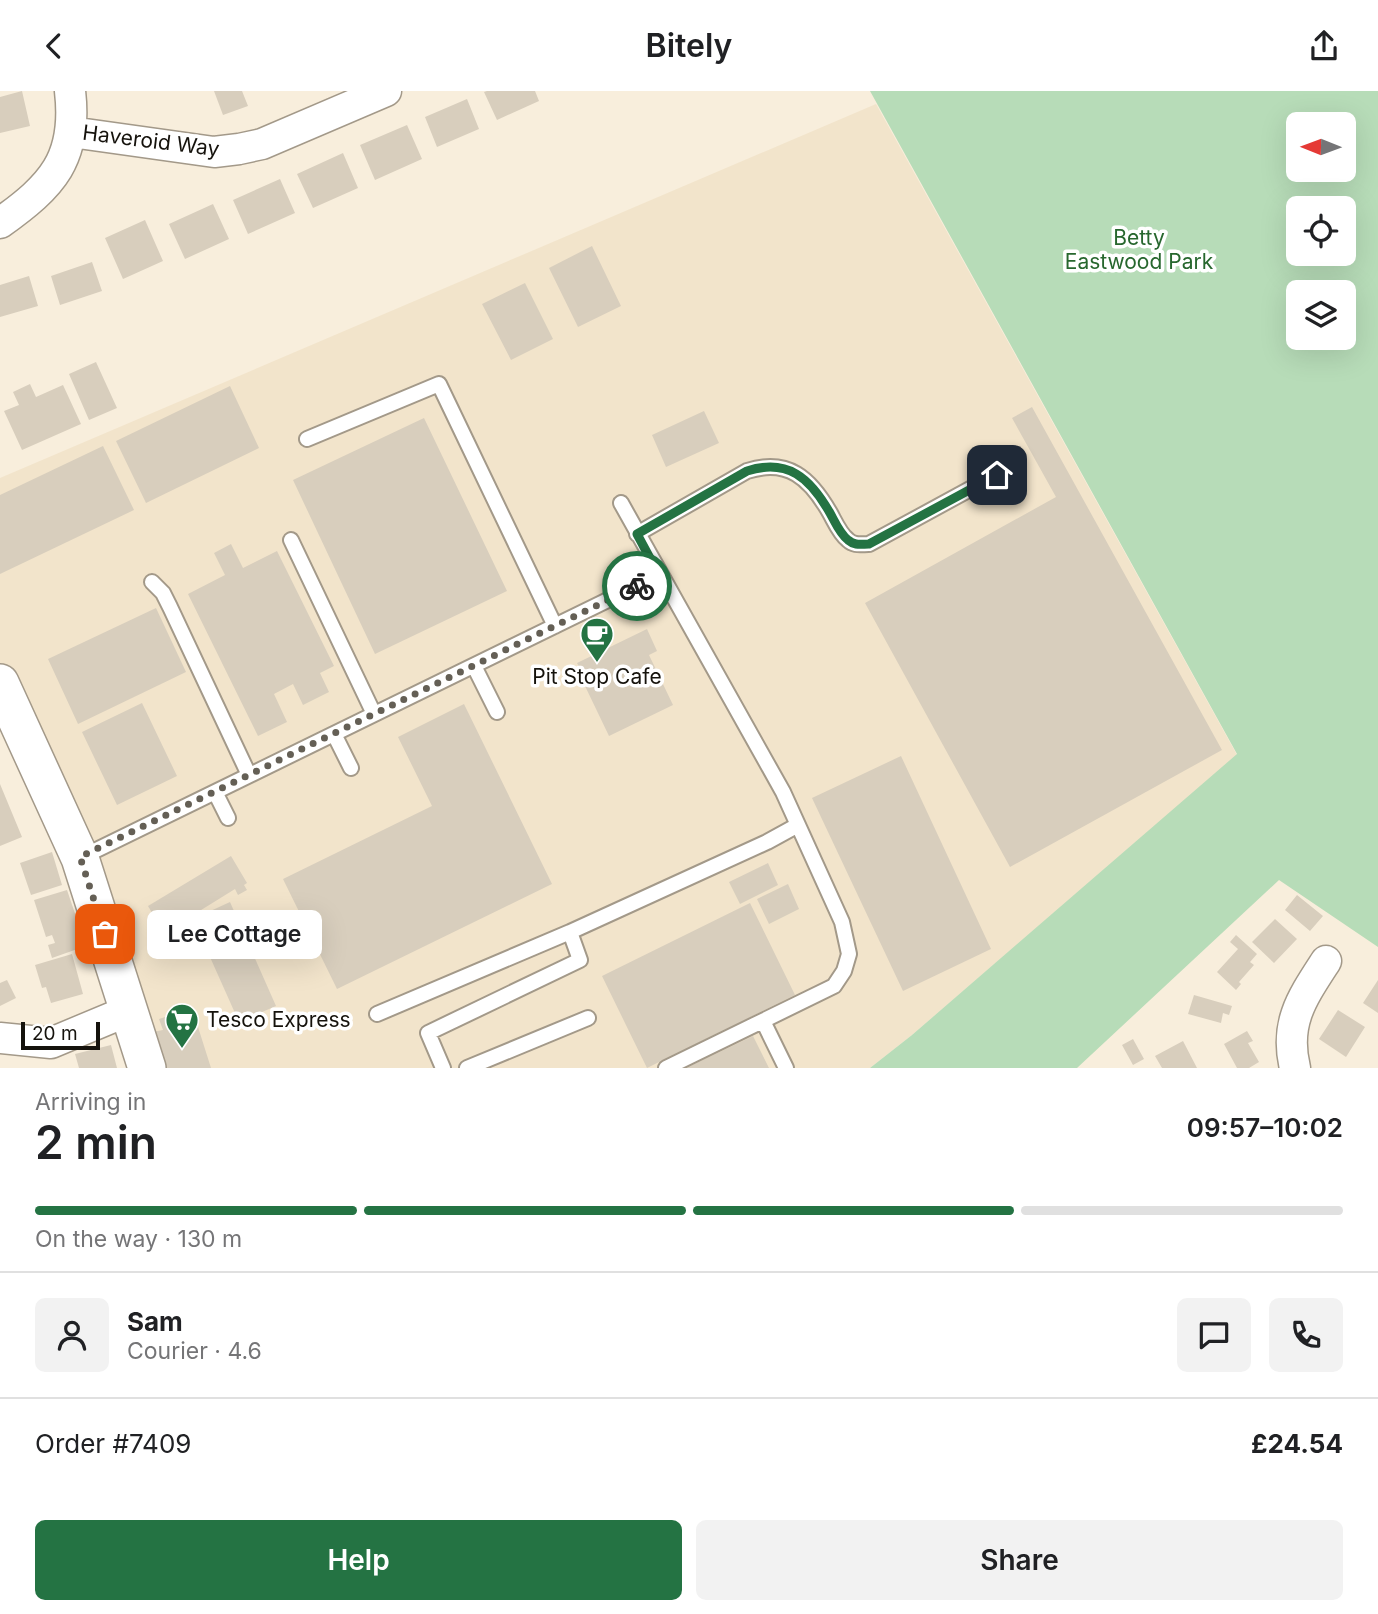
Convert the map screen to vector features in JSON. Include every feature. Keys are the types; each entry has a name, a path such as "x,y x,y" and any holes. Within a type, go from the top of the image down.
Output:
{"street":[{"path":"0,223 33,199 57,172 71,132 70,91"},
{"name":"Haveroid Way","path":"71,132 214,152 239,149 262,144 386,91"},
{"path":"0,683 80,857 147,1068"},
{"path":"1295,1068 1290,1048 1294,1018 1287,1001 1305,993 1326,961"},
{"path":"0,1038 51,1043 130,1010"}],"lane":[{"path":"307,439 439,384 555,626"},
{"path":"637,534 747,471 764,465 786,468 805,479 820,495 848,540 857,545 869,544 1018,463"},
{"path":"621,503 775,778 842,922 849,954 844,971 834,986 666,1068"},
{"path":"291,540 374,714"},
{"path":"80,857 659,575"},
{"path":"152,582 163,593 249,775"},
{"path":"474,666 497,712"},
{"path":"334,734 351,768"},
{"path":"215,792 228,818"},
{"path":"377,1014 570,932 755,848 798,825"},
{"path":"443,1068 428,1033 580,960 570,932"},
{"path":"467,1068 588,1018"},
{"path":"763,1021 786,1068"}],"shaded area":[{"path":"876,104 1237,755 912,1035 870,1068 147,1068 0,683 0,478"}],"green space":[{"name":"Betty Eastwood Park","path":"870,91 1378,91 1378,947 1279,880 1077,1068 870,1068 912,1035 1237,754"}],"building":[{"path":"22,91 30,126 0,133 0,97"},
{"path":"214,91 242,91 248,106 223,115"},
{"path":"535,91 539,101 497,120 484,92"},
{"path":"467,99 479,129 437,147 425,117"},
{"path":"407,125 422,159 375,180 360,145"},
{"path":"343,153 358,188 313,208 297,174"},
{"path":"280,179 295,213 248,234 233,200"},
{"path":"213,204 229,239 185,259 169,224"},
{"path":"145,220 163,261 123,279 105,238"},
{"path":"592,246 621,306 578,327 549,268"},
{"path":"92,262 102,291 60,305 51,276"},
{"path":"29,276 38,306 0,317 0,285"},
{"path":"525,283 553,339 511,360 482,304"},
{"path":"96,362 117,408 89,420 69,374"},
{"path":"30,384 36,397 63,385 81,424 22,450 4,411 19,405 13,392"},
{"path":"230,386 259,448 146,503 116,441"},
{"path":"1032,407 1222,750 1010,867 865,603 1056,497 1012,418"},
{"path":"704,411 719,443 666,467 652,435"},
{"path":"424,418 507,591 375,654 293,480"},
{"path":"103,446 134,510 0,574 0,495"},
{"path":"231,544 243,568 277,551 334,666 320,673 329,692 303,705 293,684 274,694 287,722 258,736 188,594 225,575 214,553"},
{"path":"156,608 186,672 78,724 48,659"},
{"path":"647,629 657,651 649,655 673,705 609,736 577,663"},
{"path":"142,703 177,776 117,805 82,732"},
{"path":"464,704 552,884 337,989 283,879 432,806 398,737"},
{"path":"901,756 991,949 903,991 812,798"},
{"path":"0,784 22,837 0,846"},
{"path":"52,852 62,885 31,895 20,863"},
{"path":"231,856 247,883 244,885 247,890 238,895 235,889 164,933 148,906"},
{"path":"768,863 778,885 740,904 729,882"},
{"path":"788,884 799,909 769,924 757,899"},
{"path":"67,890 86,946 52,958 48,945 55,943 52,935 46,937 34,900"},
{"path":"1297,895 1323,916 1310,931 1285,910"},
{"path":"230,902 276,1006 239,1022 193,919"},
{"path":"750,903 795,995 647,1068 602,976"},
{"path":"1275,919 1297,939 1274,963 1252,942"},
{"path":"1236,935 1257,954 1250,962 1254,965 1239,982 1241,984 1236,990 1217,972 1238,949 1230,942"},
{"path":"72,954 83,994 51,1003 46,987 42,988 35,965"},
{"path":"7,980 16,998 0,1006 0,983"},
{"path":"1378,980 1378,1013 1363,1003"},
{"path":"1194,995 1232,1006 1229,1015 1223,1013 1221,1023 1188,1014"},
{"name":"Tesco Express","path":"192,1008 211,1068 164,1068 153,1032 163,1030 159,1019"},
{"path":"1338,1010 1365,1027 1346,1057 1319,1039"},
{"path":"1247,1031 1253,1041 1248,1043 1259,1062 1249,1068 1237,1068 1224,1044"},
{"path":"753,1036 769,1068 686,1068"},
{"path":"1133,1039 1144,1059 1133,1065 1122,1045"},
{"path":"1183,1041 1197,1068 1162,1068 1155,1056"},
{"path":"111,1045 117,1068 79,1068 75,1054"}],"way so far":[{"path":"105,934 80,857 637,586"}],"place":[{"name":"Pit Stop Cafe","path":"597,664"},
{"name":"Lee Cottage","path":"105,934"},
{"name":"Tesco Express","path":"182,1050"}],"route":[{"path":"637,586 659,575 637,534 747,471 764,465 786,468 805,479 820,495 848,540 857,545 869,544 997,475"}]}
